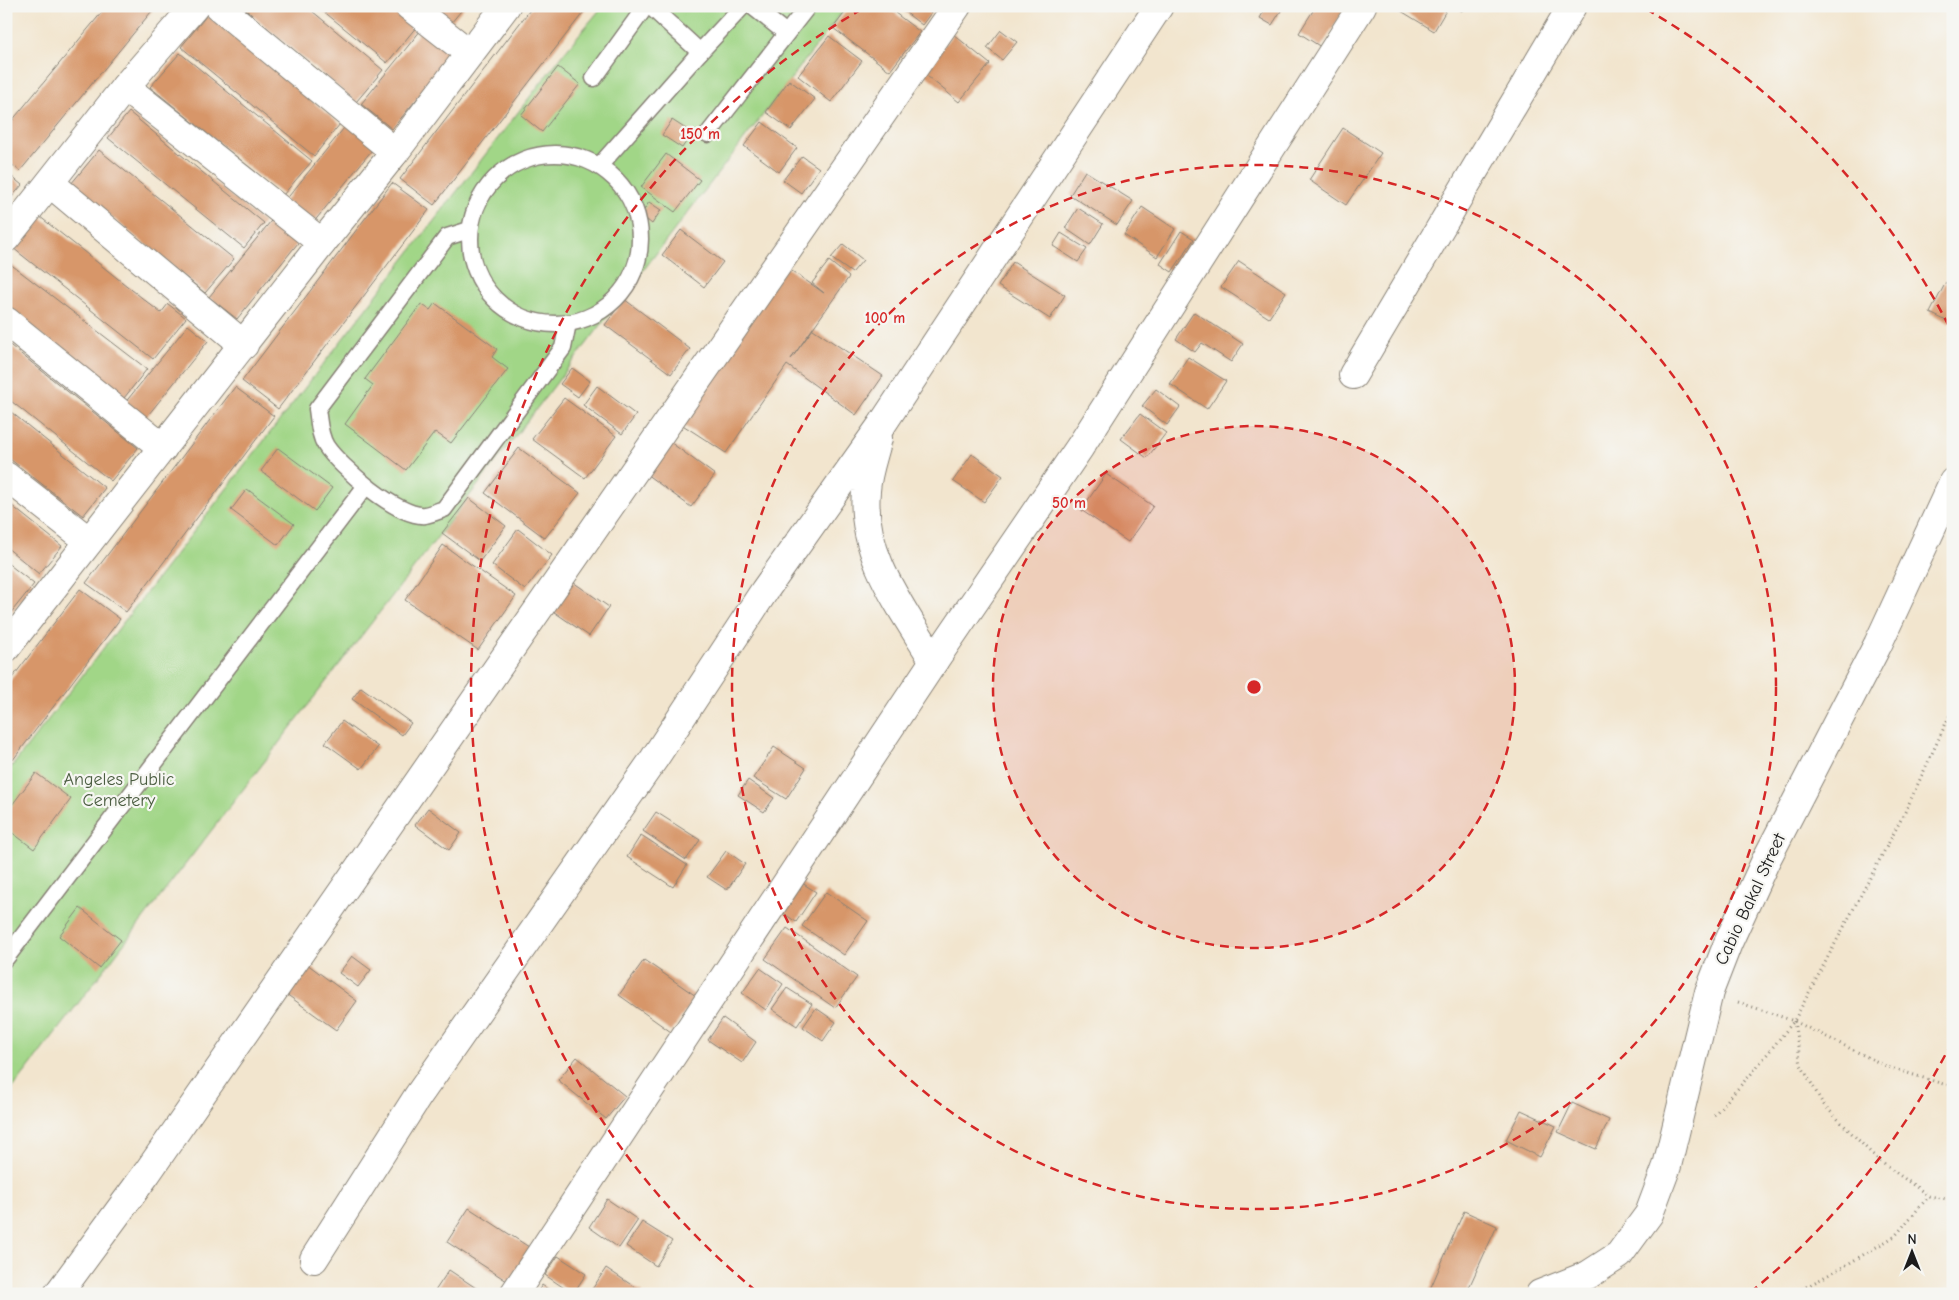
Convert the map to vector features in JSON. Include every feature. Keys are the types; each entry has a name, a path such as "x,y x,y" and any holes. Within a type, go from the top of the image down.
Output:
{"street":[{"path":"6,238 125,87 195,6"},
{"path":"218,6 395,152"},
{"path":"409,6 469,53"},
{"path":"8,642 244,345 506,6"},
{"path":"58,1294 191,1110 957,6"},
{"path":"314,1259 418,1096 654,759 765,590 881,426 1159,6"},
{"path":"514,1294 934,661 1080,447 1362,6"},
{"path":"1353,375 1572,6"},
{"path":"125,87 322,243"},
{"path":"50,183 244,345"},
{"path":"6,321 163,448"},
{"path":"881,426 866,490 867,533 879,569 934,661"},
{"path":"6,476 89,541"},
{"name":"Cabio Bakal Street","path":"1543,1293 1588,1275 1619,1255 1649,1214 1667,1166 1709,992 1728,943 1766,860 1878,644 1953,482"}],"lane":[{"path":"594,78 648,6 700,52"},
{"path":"600,165 743,6"},
{"path":"752,6 786,33"},
{"path":"708,134 808,6"},
{"path":"544,153 573,155 600,165 623,186 637,213 641,243 634,272 617,298 593,316 568,323 542,323 517,316 496,301 479,280 470,256 469,230 476,202 493,179 517,162 544,153"},
{"path":"469,230 447,237 317,408 320,434 326,446 365,487 406,511 424,515 444,509 563,348 568,323"},
{"path":"6,958 365,487"}],"path":[{"path":"1712,1117 1751,1074 1794,1021 1905,812 1953,708"},
{"path":"1709,992 1794,1021 1888,1067 1953,1087"},
{"path":"1794,1021 1801,1065 1822,1104 1878,1160 1929,1196 1953,1200"},
{"path":"1793,1294 1896,1236 1929,1196"}],"green space":[{"name":"Angeles Public Cemetery","path":"603,6 847,6 6,1097 6,774 567,49"}],"building":[{"path":"107,6 156,6 20,171 6,160 6,128"},
{"path":"241,6 306,6 383,70 356,102"},
{"path":"317,6 392,6 417,26 387,63"},
{"path":"429,6 465,6 451,23"},
{"path":"533,6 581,6 586,9 434,205 400,179"},
{"path":"850,6 886,6 920,32 890,71 833,28"},
{"path":"897,6 936,6 922,25"},
{"path":"1267,6 1284,6 1272,25 1260,18"},
{"path":"1316,6 1347,6 1321,47 1299,33"},
{"path":"1393,6 1447,6 1448,7 1434,31"},
{"path":"1454,6 1465,6 1462,11"},
{"path":"207,15 340,124 314,156 181,47"},
{"path":"421,30 453,55 392,129 361,104"},
{"path":"1001,30 1017,42 1002,60 987,48"},
{"path":"953,34 990,64 959,102 922,72"},
{"path":"829,36 862,61 831,102 798,76"},
{"path":"180,53 312,161 283,195 150,87"},
{"path":"558,67 580,84 542,132 521,115"},
{"path":"789,80 815,99 791,130 766,112"},
{"path":"129,112 264,223 244,248 108,138"},
{"path":"672,120 692,133 682,148 662,135"},
{"path":"762,122 797,148 779,172 744,146"},
{"path":"348,123 376,145 313,223 285,201"},
{"path":"1343,128 1381,153 1346,205 1309,180"},
{"path":"99,150 234,259 205,293 71,184"},
{"path":"666,154 700,180 675,212 641,187"},
{"path":"802,156 819,168 801,193 783,180"},
{"path":"1085,171 1133,201 1117,225 1070,195"},
{"path":"6,172 22,185 6,204"},
{"path":"392,183 429,210 278,409 242,381"},
{"path":"649,202 661,210 652,224 641,215"},
{"path":"1142,207 1175,229 1157,257 1124,235"},
{"path":"1078,208 1103,224 1090,245 1065,228"},
{"path":"39,216 161,313 168,304 186,318 153,359 13,248"},
{"path":"275,216 302,238 237,319 209,297"},
{"path":"681,230 723,262 704,287 662,255"},
{"path":"1181,231 1194,239 1172,272 1160,264"},
{"path":"1061,233 1087,249 1078,262 1053,246"},
{"path":"843,244 863,260 852,273 831,258"},
{"path":"829,261 849,277 791,359 813,329 883,376 856,415 787,365 726,453 678,422 786,267 824,293 812,283"},
{"path":"1239,261 1286,292 1269,318 1221,287"},
{"path":"1013,262 1065,295 1050,319 998,286"},
{"path":"9,263 147,369 124,398 6,308 6,267"},
{"path":"1946,282 1953,285 1953,324 1930,313"},
{"path":"624,299 690,349 671,374 605,325"},
{"path":"435,303 497,349 492,357 508,369 451,443 435,432 406,470 345,424 373,385 365,379 421,304 430,310"},
{"path":"1194,312 1243,344 1231,362 1202,343 1195,352 1176,339"},
{"path":"188,325 208,341 144,420 124,404"},
{"path":"6,342 138,448 111,481 6,397"},
{"path":"1188,357 1226,381 1207,409 1170,384"},
{"path":"572,368 590,381 578,397 560,384"},
{"path":"597,386 636,415 622,434 583,405"},
{"path":"235,387 274,416 126,612 86,583"},
{"path":"1156,389 1180,407 1167,425 1142,406"},
{"path":"564,398 616,436 585,478 532,439"},
{"path":"6,408 105,488 83,516 6,456"},
{"path":"1140,414 1166,433 1147,458 1121,439"},
{"path":"670,442 715,475 691,507 646,474"},
{"path":"278,448 332,488 315,511 261,471"},
{"path":"519,448 580,493 545,538 485,493"},
{"path":"972,454 1003,476 984,502 953,481"},
{"path":"1106,474 1153,506 1128,542 1081,510"},
{"path":"247,489 294,524 278,545 231,510"},
{"path":"469,498 506,526 480,561 442,533"},
{"path":"6,501 62,546 39,574 6,547"},
{"path":"518,529 552,555 525,590 492,565"},
{"path":"443,545 516,596 478,650 405,600"},
{"path":"6,562 34,584 9,615 6,612"},
{"path":"567,578 609,607 589,636 547,607"},
{"path":"80,589 120,619 6,769 6,686"},
{"path":"361,687 411,723 402,735 352,699"},
{"path":"342,721 378,747 361,769 325,743"},
{"path":"774,747 806,768 786,799 753,778"},
{"path":"36,773 71,799 34,849 6,828 6,813"},
{"path":"748,780 774,798 764,812 738,795"},
{"path":"428,808 461,833 449,850 415,825"},
{"path":"656,812 700,840 686,860 643,831"},
{"path":"641,835 687,865 673,887 627,857"},
{"path":"726,851 745,864 727,890 707,877"},
{"path":"799,881 816,892 796,922 779,910"},
{"path":"826,892 868,921 844,955 802,926"},
{"path":"80,908 121,940 99,968 59,936"},
{"path":"787,928 857,977 835,1008 765,959"},
{"path":"352,956 371,970 358,987 339,973"},
{"path":"644,960 696,996 671,1032 619,995"},
{"path":"303,961 357,1001 336,1030 282,991"},
{"path":"760,968 783,984 766,1010 742,993"},
{"path":"787,988 812,1004 797,1026 772,1009"},
{"path":"816,1008 836,1022 823,1041 803,1027"},
{"path":"723,1018 756,1042 742,1063 708,1040"},
{"path":"577,1057 625,1096 606,1119 558,1080"},
{"path":"1572,1103 1609,1120 1596,1149 1558,1132"},
{"path":"1521,1110 1556,1126 1540,1157 1506,1140"},
{"path":"607,1199 638,1220 619,1248 589,1227"},
{"path":"469,1208 532,1249 510,1283 447,1242"},
{"path":"1464,1211 1497,1226 1466,1294 1428,1294"},
{"path":"642,1222 672,1241 656,1266 626,1246"},
{"path":"558,1256 586,1274 573,1294 545,1275"},
{"path":"606,1268 642,1292 641,1294 589,1294"},
{"path":"449,1270 485,1294 433,1294"},
{"path":"542,1285 555,1294 536,1294"}]}
